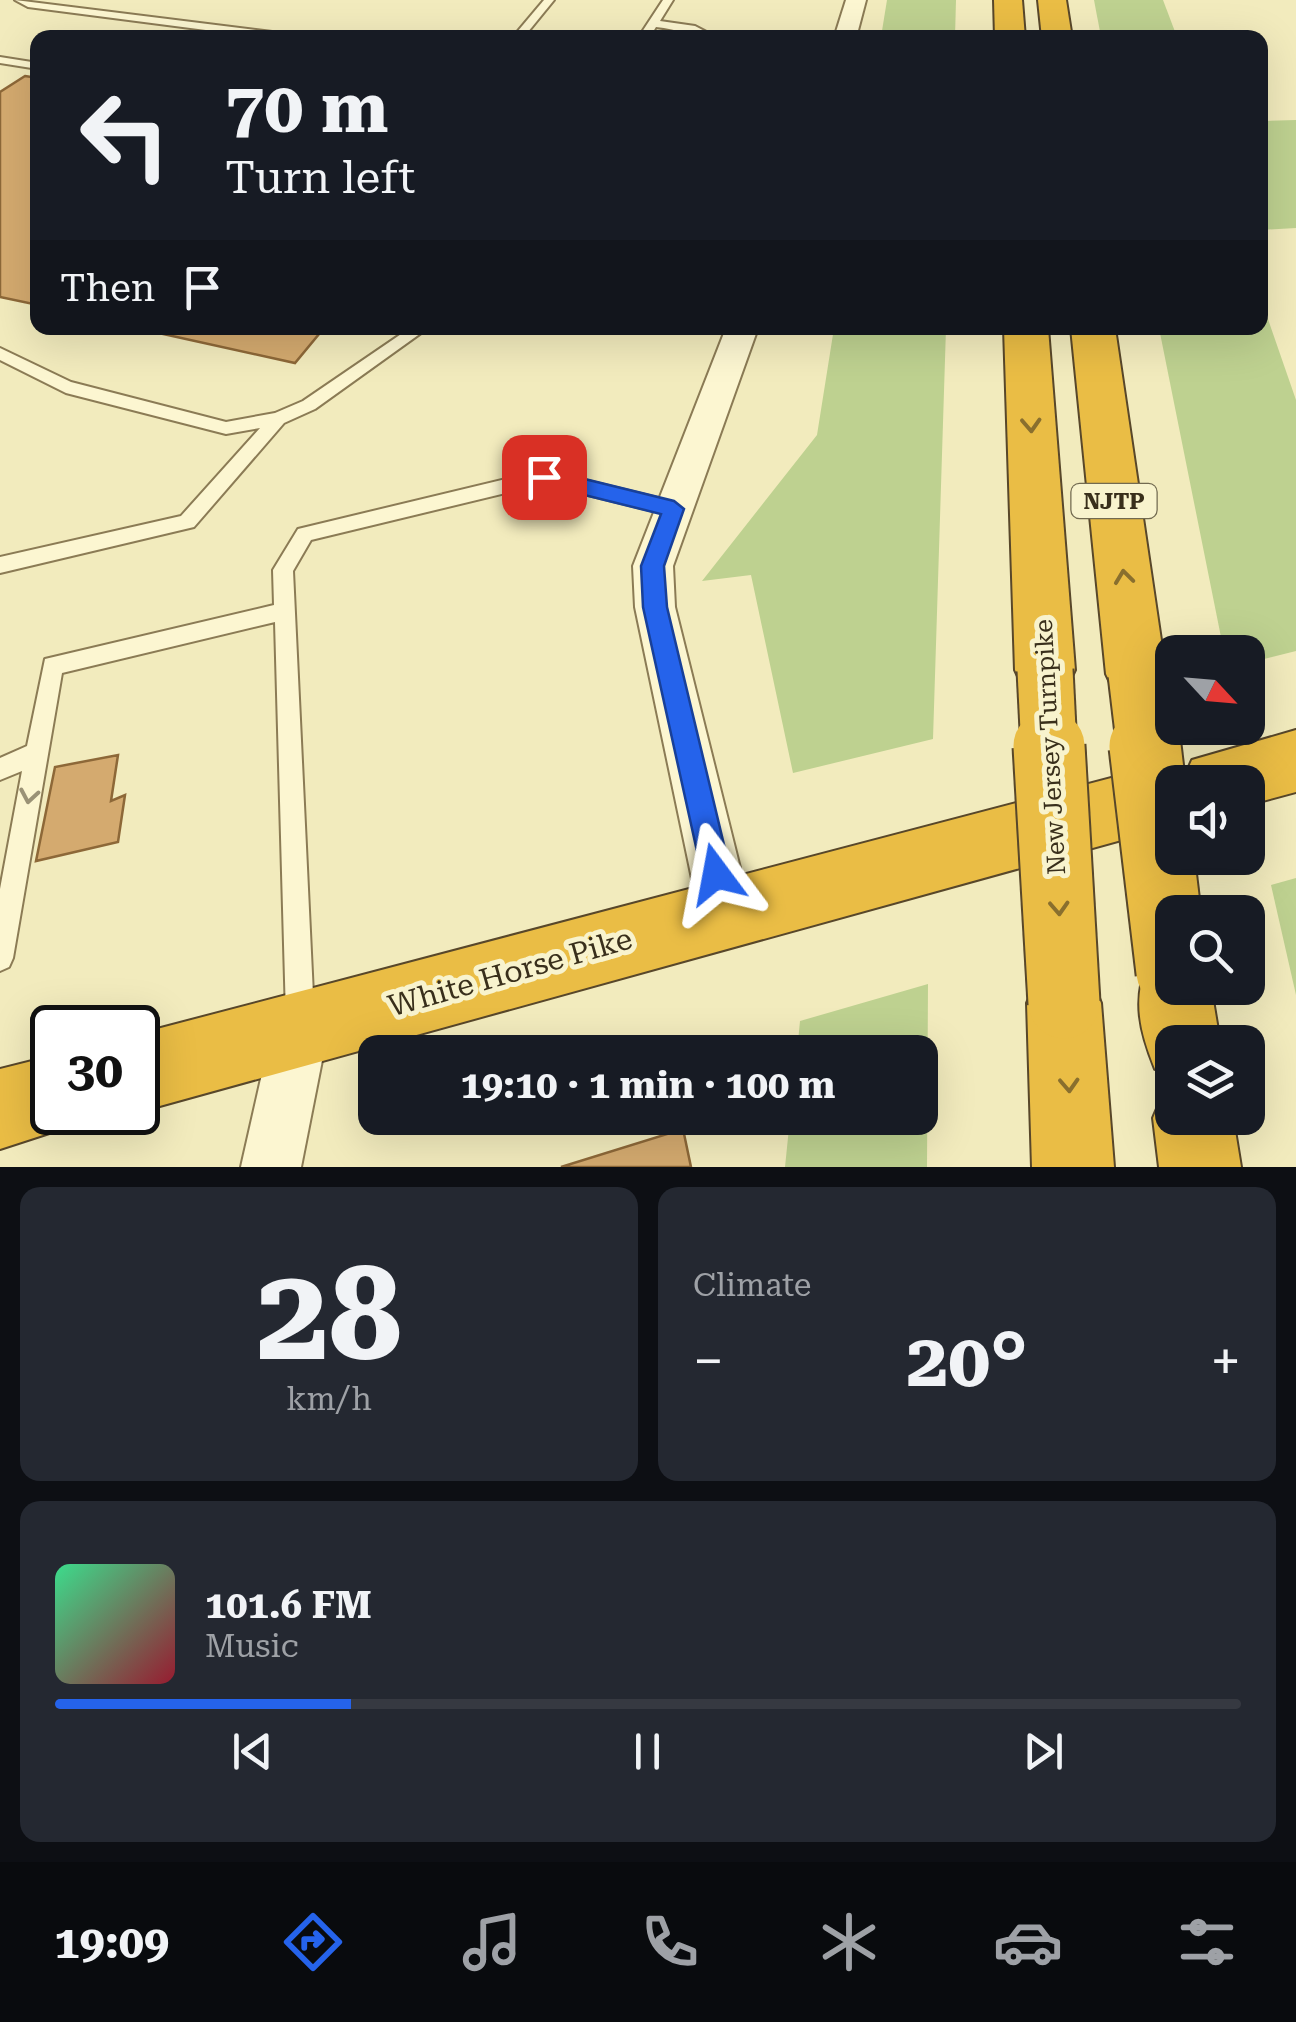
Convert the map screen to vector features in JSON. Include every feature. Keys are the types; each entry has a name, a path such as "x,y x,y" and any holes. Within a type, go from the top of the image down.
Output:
{"highway":[{"path":"1008,0 1010,30"},
{"path":"1052,0 1056,30"},
{"name":"New Jersey Turnpike","path":"1026,335 1074,1167"},
{"name":"NJTP","path":"1094,335 1177,1007"},
{"path":"1265,769 1296,761"},
{"name":"White Horse Pike","path":"160,1067 1155,798"},
{"path":"0,1109 30,1101"},
{"path":"1195,1135 1200,1167"}],"street":[{"path":"847,30 856,0"},
{"path":"725,912 655,607 652,566 739,335"},
{"path":"270,1167 300,1030"}],"lane":[{"path":"20,0 234,30"},
{"path":"524,30 548,0"},
{"path":"648,30 668,0"},
{"path":"653,22 696,30"},
{"path":"0,60 30,65"},
{"path":"0,353 66,388 226,428 278,418 309,405 406,335"},
{"path":"0,565 187,522 278,418"},
{"path":"300,1030 284,570 304,534 544,477 674,509"},
{"path":"0,958 54,666 285,611"},
{"path":"0,769 37,753"}],"green space":[{"path":"887,0 956,0 955,30 882,30"},
{"path":"1094,0 1163,0 1174,30 1100,30"},
{"path":"1296,120 1296,228 1268,230 1268,121"},
{"path":"1268,319 1296,400 1296,651 1265,659 1265,635 1221,635 1160,335 1268,335"},
{"path":"833,335 946,335 933,739 793,773 751,575 702,581 817,435"},
{"path":"1296,878 1296,995 1271,885"},
{"path":"928,984 928,1035 799,1035 800,1021"},
{"path":"788,1135 927,1135 927,1167 785,1167"}],"building":[{"path":"30,77 30,303 0,297 0,92"},
{"path":"168,335 318,335 295,363"},
{"path":"118,755 111,801 125,795 118,842 36,861 55,767"},
{"path":"664,1135 684,1135 691,1167 561,1167"}],"route":[{"path":"544,477 674,509 652,566 655,607 716,874"}]}
